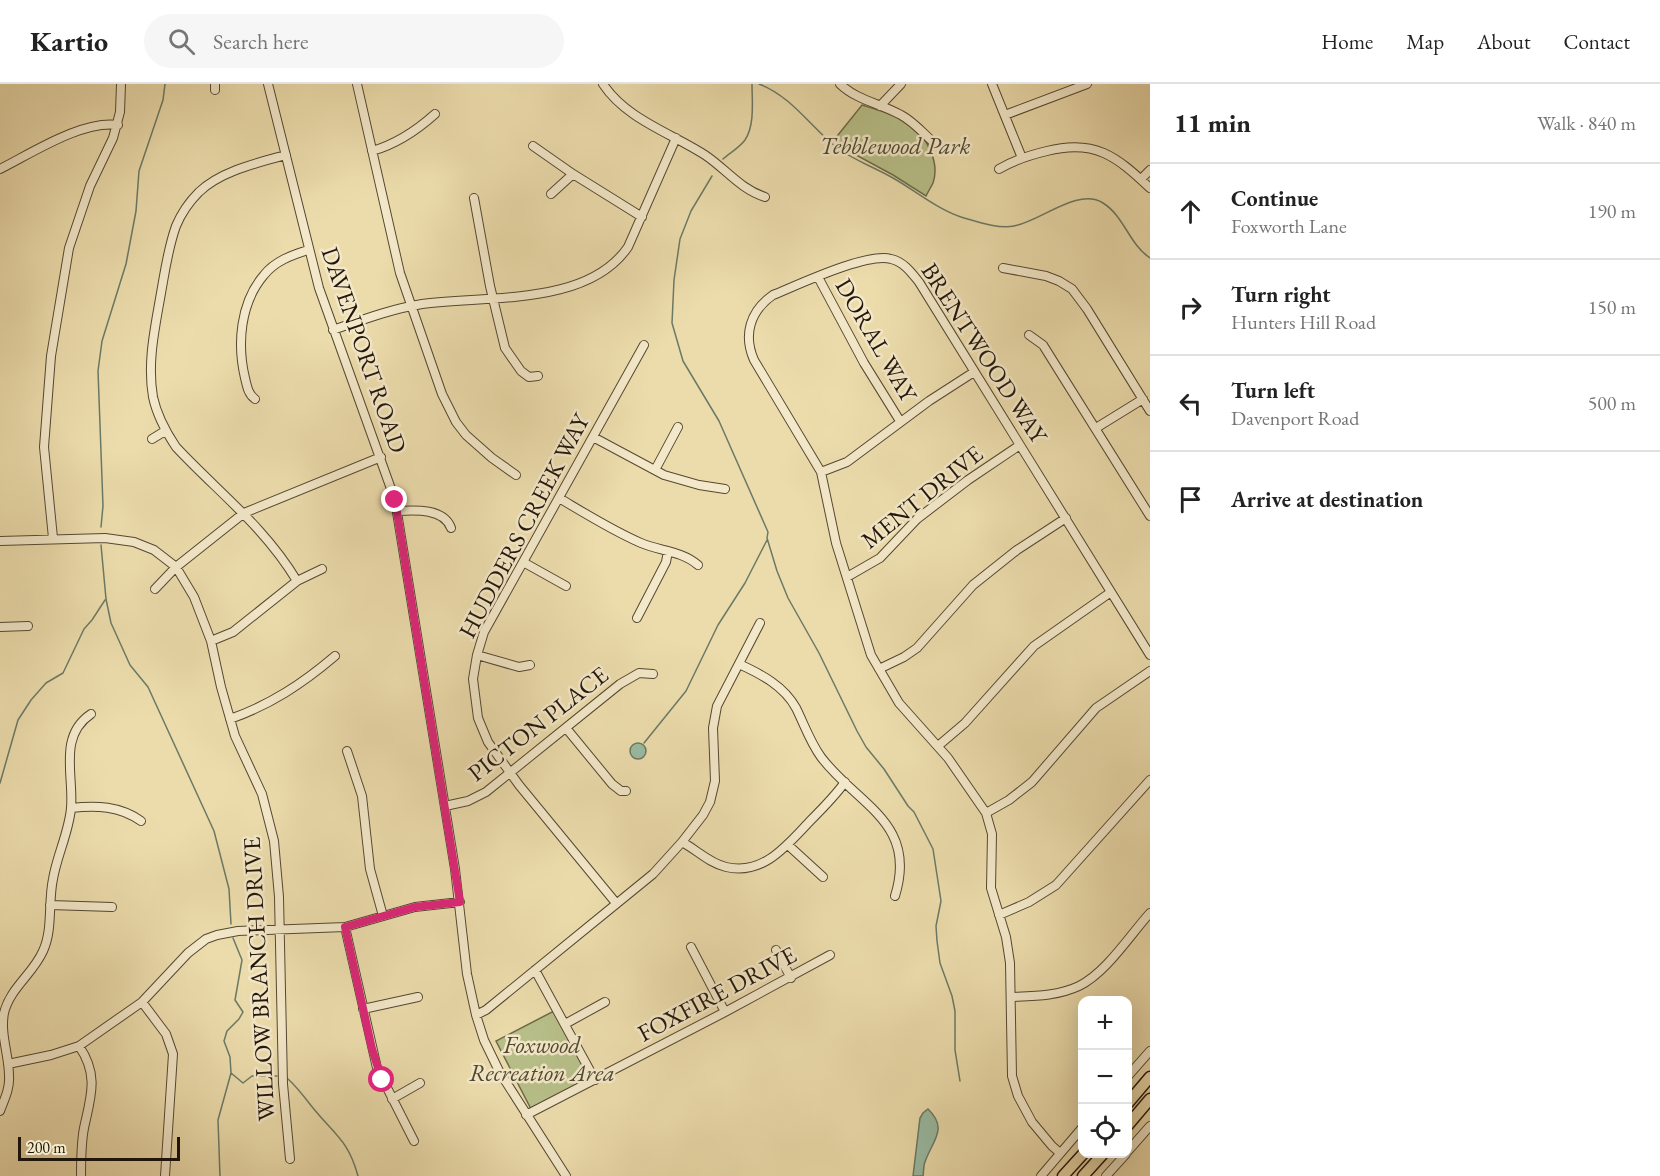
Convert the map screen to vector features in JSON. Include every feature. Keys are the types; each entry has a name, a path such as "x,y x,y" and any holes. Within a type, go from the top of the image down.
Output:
{"highway":[{"path":"1132,1097 1150,1077"},
{"path":"1132,1120 1150,1099"},
{"path":"1063,1176 1079,1158"},
{"path":"1083,1176 1099,1158"}],"street":[{"path":"53,538 44,447 48,387 55,334 67,256 90,186 111,145 121,104 121,84"},
{"path":"357,84 391,239 410,306 442,394 456,422 480,449 516,475"},
{"path":"603,84 612,96 633,113 713,161 749,192 765,197"},
{"path":"840,84 862,100 907,118 934,143"},
{"path":"880,106 901,84"},
{"path":"992,84 1022,158"},
{"path":"1005,116 1087,84"},
{"name":"DAVENPORT ROAD","path":"271,85 308,250 333,330 381,457 397,511 460,902 467,974 476,1015 484,1040 499,1071 566,1176"},
{"path":"372,151 409,135 435,114"},
{"path":"0,169 81,130 100,124 117,125"},
{"path":"333,330 410,306 494,299 565,287 597,275 622,255 633,237 676,138"},
{"path":"533,146 642,217"},
{"path":"999,169 1022,158 1067,147 1088,148 1118,159 1150,188"},
{"path":"286,154 224,175 212,181 191,201 177,225 167,259 151,360 154,398 165,431 189,462 244,513 277,550 297,581"},
{"path":"1141,179 1150,170"},
{"path":"551,194 573,174"},
{"path":"474,198 503,340 509,356 524,374 538,376"},
{"path":"255,399 250,395 241,358 242,329 248,304 257,284 270,268 308,250"},
{"name":"BRENTWOOD WAY","path":"1060,1153 1032,1122 1015,1088 1010,1058 1009,950 991,888 992,834 986,813 938,746 899,703 866,643 836,543 821,472 754,360 748,338 750,323 760,306 773,295 874,258 889,258 899,262 910,271 919,282 1150,655"},
{"path":"1003,268 1046,276 1072,289 1087,309 1150,411"},
{"name":"DORAL WAY","path":"818,277 864,363 900,421"},
{"path":"1029,335 1043,345 1150,516"},
{"name":"HUDDERS CREEK WAY","path":"616,903 510,774 488,742 478,718 473,679 477,654 484,632 644,345"},
{"path":"821,472 847,462 900,421 974,372"},
{"path":"1096,428 1143,399"},
{"path":"655,470 678,427"},
{"path":"152,439 165,431"},
{"path":"593,437 676,479 724,489"},
{"name":"MENT DRIVE","path":"847,577 880,558 917,519 968,480 1020,445"},
{"path":"155,589 176,567 244,513 381,457"},
{"path":"559,498 628,537 690,558 698,565"},
{"path":"397,511 416,510 435,514 444,518 451,528"},
{"path":"879,669 917,648 973,585 1010,555 1065,518"},
{"name":"WILLOW BRANCH DRIVE","path":"0,540 105,538 134,542 154,549 176,567 194,597 211,641 239,746 262,794 277,866 283,1084 290,1159"},
{"path":"637,618 666,562 668,551"},
{"path":"524,562 567,586"},
{"path":"211,641 233,632 297,581 322,569"},
{"path":"938,746 965,723 1034,646 1111,592"},
{"path":"476,1015 486,1010 653,874 703,815 712,797 715,781 715,712 719,700 760,623"},
{"path":"0,627 28,626"},
{"path":"477,654 519,667 530,666"},
{"path":"230,719 258,709 287,693 335,656"},
{"path":"738,664 768,680 785,694 795,707 819,754 883,819 894,839 900,868 895,896"},
{"path":"986,813 1009,800 1032,782 1096,708 1150,671"},
{"name":"PICTON PLACE","path":"445,806 480,796 632,676 642,672 653,674"},
{"path":"0,1112 8,1088 8,1064 3,1035 5,1010 14,991 35,965 47,939 53,876 71,808 70,748 82,721 91,714"},
{"path":"566,728 612,784 621,791 626,791"},
{"path":"347,751 362,796 370,869 383,916"},
{"path":"999,915 1029,902 1056,885 1150,780"},
{"path":"681,842 716,864 737,868 764,863 788,846 845,782"},
{"path":"71,808 114,808 141,821"},
{"path":"788,846 823,877"},
{"path":"8,1064 51,1055 78,1046 142,1002 183,958 206,939 228,932 345,927 415,907 460,902"},
{"path":"50,905 112,907"},
{"path":"1011,997 1059,993 1084,983 1105,965 1150,913"},
{"path":"345,927 377,1068 414,1142"},
{"path":"692,947 725,1012"},
{"path":"776,950 791,978"},
{"name":"FOXFIRE DRIVE","path":"526,1114 830,956"},
{"path":"535,970 595,1080"},
{"path":"363,1009 418,997"},
{"path":"142,1002 166,1034 173,1054 165,1176"},
{"path":"565,1024 605,1002"},
{"path":"78,1046 88,1061 92,1080 91,1098 81,1149 81,1176"},
{"path":"1132,1071 1150,1051"},
{"path":"392,1099 420,1083"},
{"path":"1132,1146 1150,1126"},
{"path":"1041,1176 1078,1133"},
{"path":"1106,1176 1122,1158"}],"green space":[{"name":"Tebblewood Park","path":"862,105 899,118 916,130 927,143 935,167 935,175 926,196 843,148 834,140"},
{"name":"Foxwood Recreation Area","path":"554,1011 589,1076 587,1081 531,1109 496,1041"}],"shaded area":[{"path":"635,743 641,743 646,751 644,757 635,759 630,754 630,748"},
{"path":"928,1109 937,1123 937,1135 924,1164 923,1176 913,1176 920,1118"}],"waterway":[{"path":"101,527 103,506 98,371 102,341 126,264 136,211 139,171 163,100 165,84"},
{"path":"723,159 740,145 748,134 752,113 752,84"},
{"path":"759,84 791,104 843,152 893,178 954,215 989,225 1008,227 1025,223 1071,202 1093,199 1103,203 1116,215 1137,245 1150,258"},
{"path":"712,176 691,211 680,239 674,280 672,323 683,361 719,421 768,532 767,538 788,598 819,653 866,747 914,812 933,849 941,901 936,926 937,941 940,963 955,1011 955,1050 960,1081"},
{"path":"644,743 686,691 718,625 745,583 767,540"},
{"path":"101,545 106,599 111,623 130,665 148,687 214,831 229,889 231,924"},
{"path":"0,783 18,720 46,683 63,673 84,629 105,600"},
{"path":"220,1176 218,1120 231,1073 230,1057 224,1041 227,1031 243,1012 235,1000 242,960 233,938"},
{"path":"231,1073 243,1083 252,1076 277,1076"},
{"path":"288,1079 340,1139 350,1154 358,1176"}],"route":[{"path":"382,1080 372,1049 345,927 415,907 460,902 395,500"}]}
